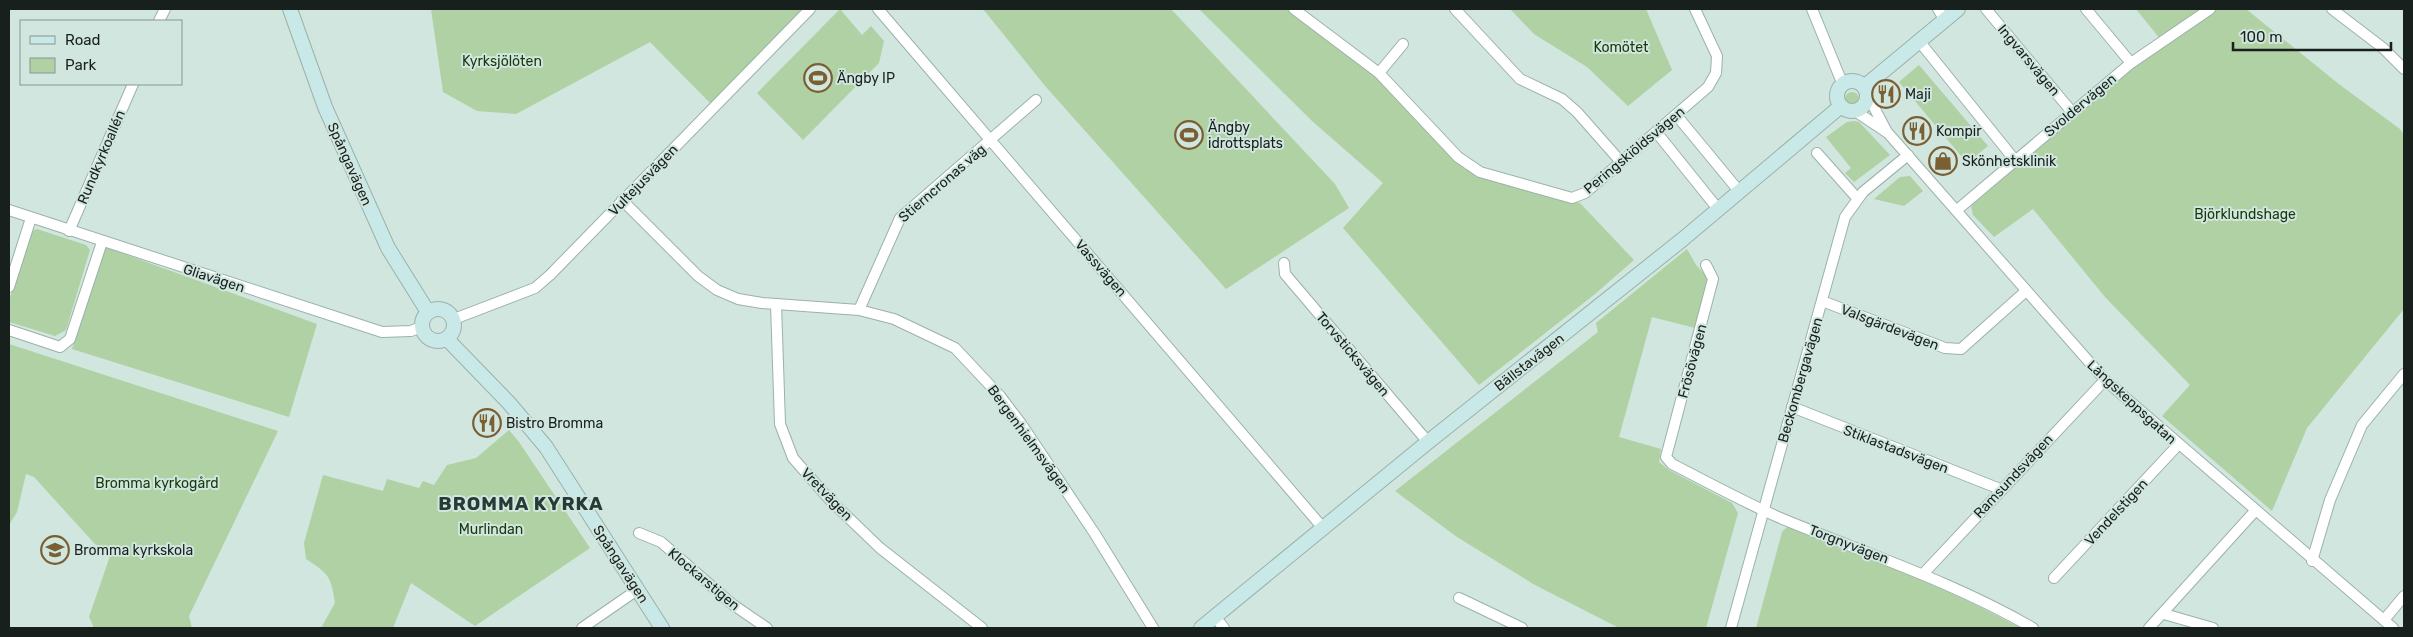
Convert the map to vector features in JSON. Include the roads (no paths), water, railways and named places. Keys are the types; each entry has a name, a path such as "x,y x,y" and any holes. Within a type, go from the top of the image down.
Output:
{"street":[{"name":"Spångavägen","path":"290,9 324,107 388,248 428,312"},
{"name":"Vultejusvägen","path":"454,319 535,288 810,9"},
{"name":"Vassvägen","path":"878,9 990,142 1323,528"},
{"name":"Peringskiöldsvägen","path":"1294,9 1379,73 1458,157 1480,172 1572,198 1585,193 1677,116 1708,87 1716,73 1717,56 1695,9"},
{"path":"1455,9 1520,79 1562,99 1578,112 1621,162"},
{"path":"1812,9 1843,85"},
{"path":"1866,90 1853,81 1843,85 1838,94 1841,106 1850,111 1855,111 1864,106 1866,90 1919,42 1942,14 1958,9"},
{"name":"Ingvarsvägen","path":"1986,9 2072,112"},
{"path":"2086,9 2131,62"},
{"name":"Svoldervägen","path":"1957,210 2014,159 2131,62 2210,9"},
{"path":"2332,9 2346,12 2404,69"},
{"path":"1919,42 2014,159"},
{"path":"1379,73 1403,44"},
{"name":"Rundkyrkoallén","path":"69,231 133,85"},
{"name":"Långskeppsgatan","path":"1866,90 1888,133"},
{"name":"Stierncronas väg","path":"859,310 900,218 990,142 1036,100"},
{"name":"Bällstavägen","path":"1201,628 1428,442 1739,192 1841,106"},
{"name":"Långskeppsgatan","path":"1855,111 1888,133 2105,380 2312,561 2393,628"},
{"path":"1677,116 1739,192"},
{"path":"1657,133 1718,209"},
{"path":"1817,153 1857,198"},
{"name":"Beckombergavägen","path":"1732,628 1845,217 1857,198 1908,155"},
{"name":"Bergenhielmsvägen","path":"622,200 698,276 717,290 738,299 776,304 859,310 894,319 955,348 1000,396 1095,534 1153,628"},
{"name":"Gliavägen","path":"9,210 102,242 382,332 411,331 422,327"},
{"path":"9,287 31,218"},
{"path":"9,330 60,347 66,343 70,338 102,242"},
{"name":"Torvsticksvägen","path":"1284,263 1285,274 1428,442"},
{"name":"Frösövägen","path":"1666,457 1713,279 1706,265"},
{"name":"Valsgärdevägen","path":"1822,302 1945,348 1961,348 2026,292"},
{"name":"Vretvägen","path":"776,304 780,424 793,458 830,500 880,548 982,628"},
{"path":"435,308 449,312 454,319 454,330 447,339 435,341 429,338 422,327 422,319 435,308"},
{"name":"Spångavägen","path":"447,339 509,403 546,448 662,628"},
{"path":"2312,561 2330,500 2362,425 2404,374"},
{"name":"Ramsundsvägen","path":"1923,574 2000,489 2105,380"},
{"name":"Stiklastadsvägen","path":"1792,407 2000,489"},
{"name":"Vendelstigen","path":"2054,578 2178,445"},
{"name":"Torgnyvägen","path":"1666,457 1672,464 1763,510 1923,574 1996,606 2033,628"},
{"path":"2149,628 2164,614 2255,511"},
{"name":"Klockarstigen","path":"639,533 661,542 732,604 767,628"},
{"path":"582,628 637,590"},
{"path":"2384,620 2404,596"},
{"path":"1459,598 1522,628"},
{"path":"2164,614 2213,628"},
{"path":"1215,617 1224,628"}],"place":[{"name":"Ängby IP","path":"818,78"},
{"name":"Maji","path":"1886,94"},
{"name":"Kompir","path":"1917,131"},
{"name":"Ängby idrottsplats","path":"1189,135"},
{"name":"Skönhetsklinik","path":"1943,161"},
{"name":"Bistro Bromma","path":"487,423"},
{"name":"Bromma kyrkskola","path":"55,550"}],"district":[{"name":"BROMMA KYRKA","path":"521,503"}],"park label":[{"name":"Komötet","path":"1621,47"},
{"name":"Kyrksjölöten","path":"502,61"},
{"name":"Björklundshage","path":"2245,214"},
{"name":"Bromma kyrkogård","path":"157,483"},
{"name":"Murlindan","path":"491,529"}]}
